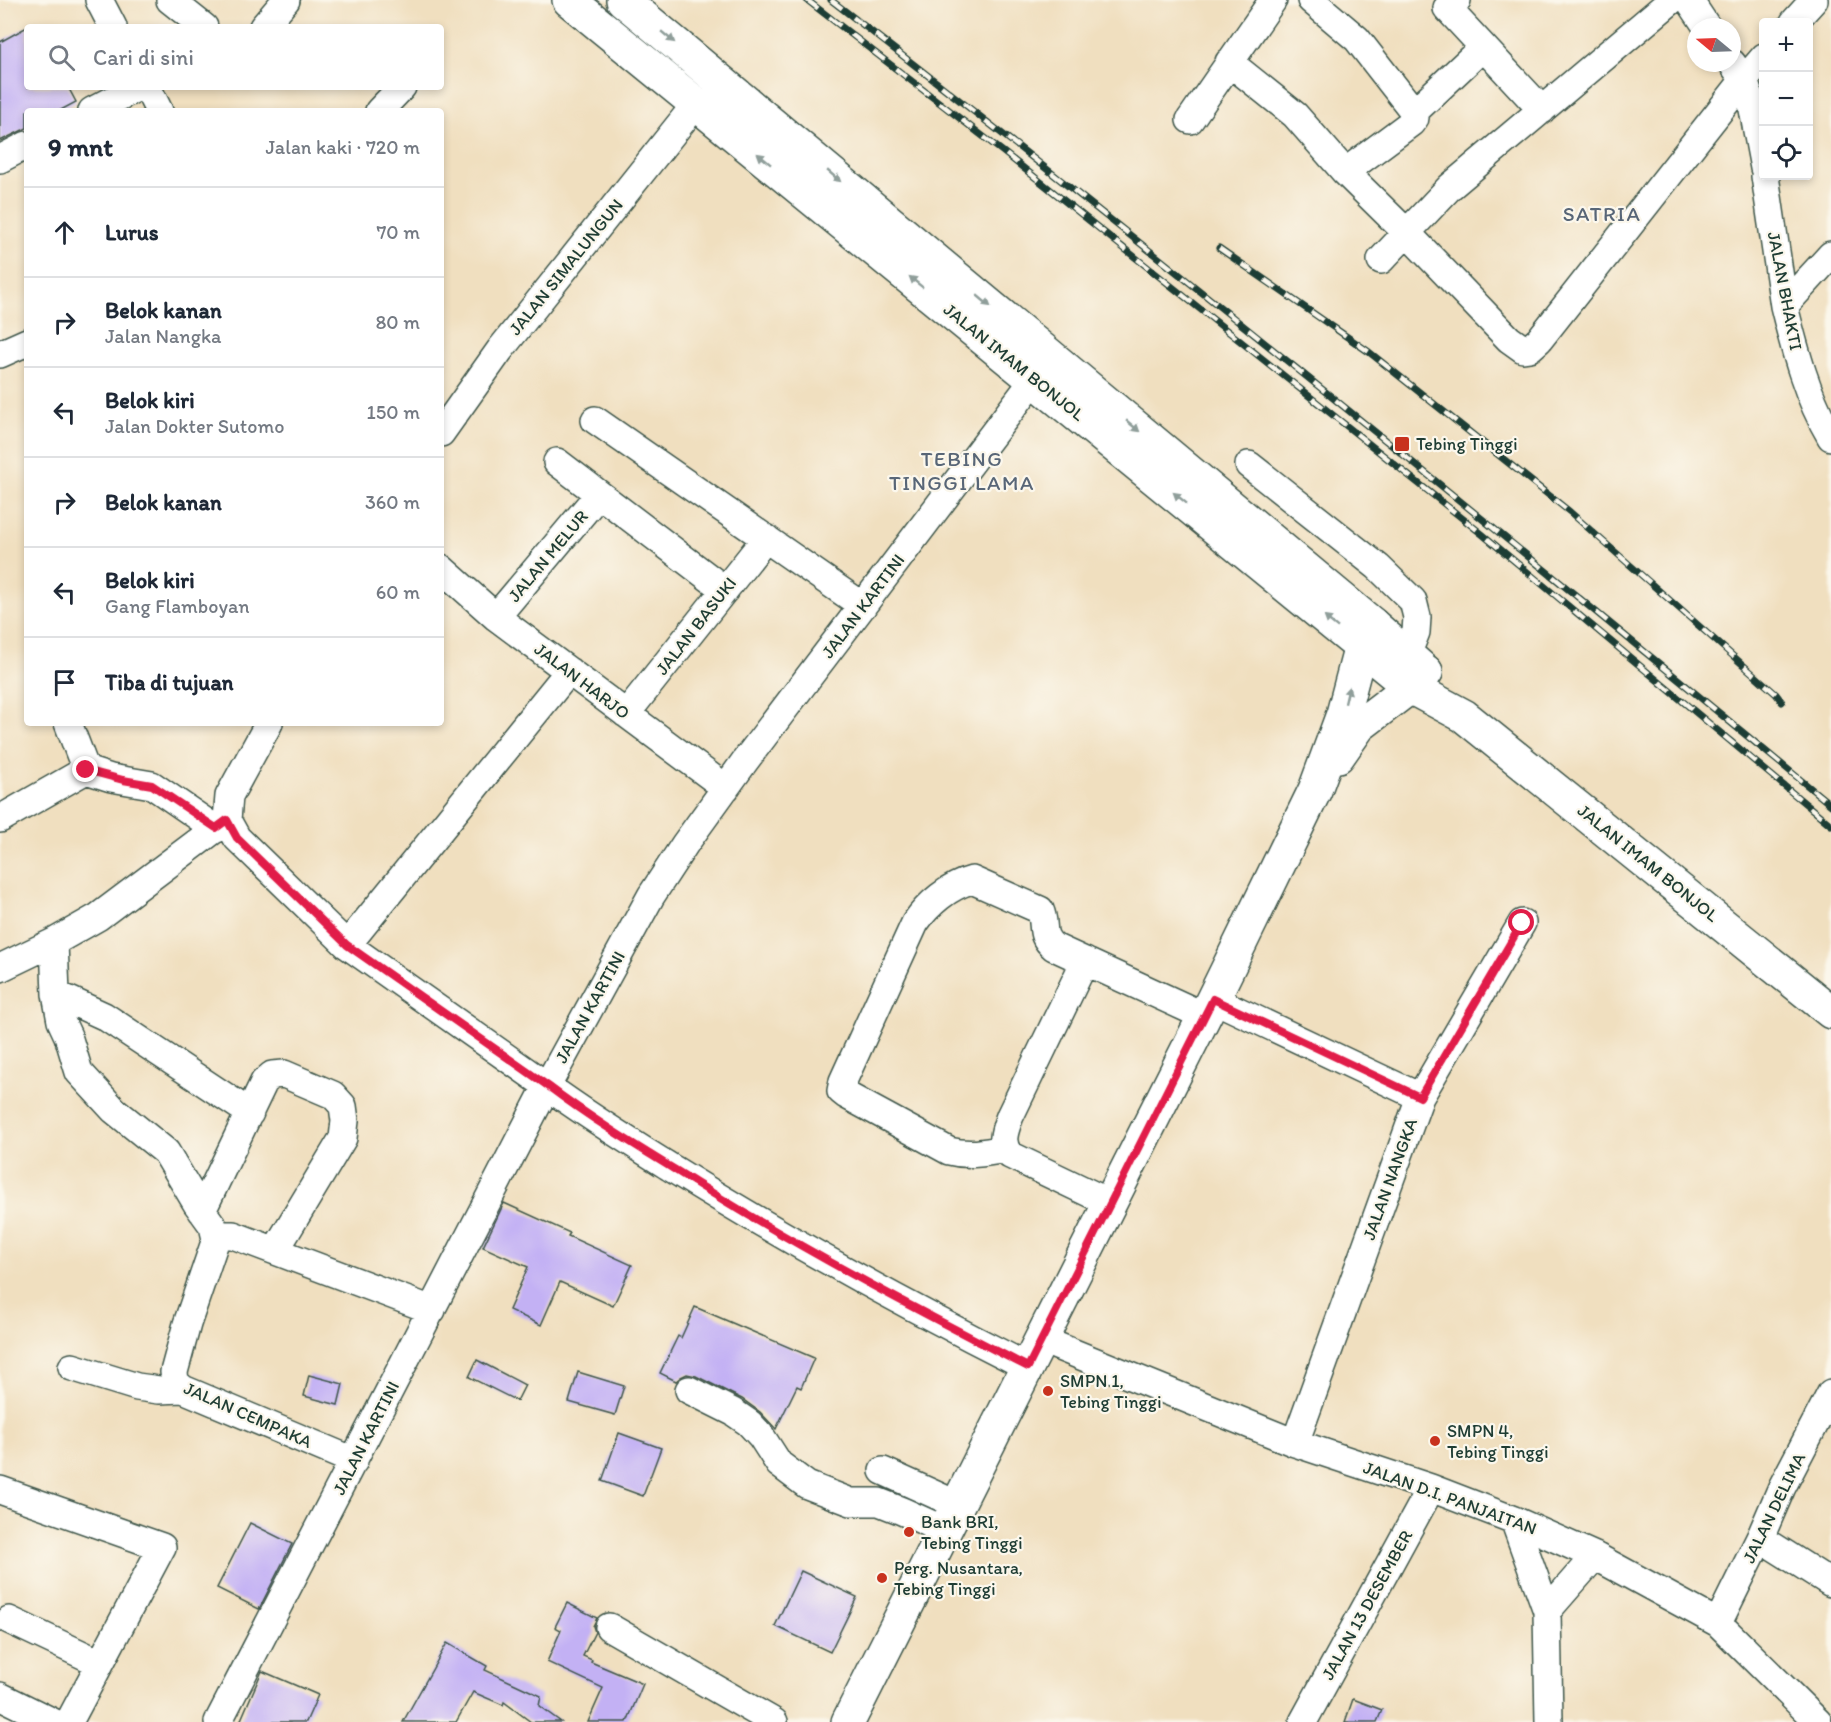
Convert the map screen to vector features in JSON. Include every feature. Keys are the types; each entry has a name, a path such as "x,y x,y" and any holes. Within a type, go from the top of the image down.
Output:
{"main road":[{"name":"JALAN IMAM BONJOL","path":"569,0 696,104 1043,368"},
{"name":"JALAN IMAM BONJOL","path":"623,0 1043,368 1366,635 1414,672 1435,679 1464,716 1831,1012"},
{"path":"848,1722 1209,1008 1315,790 1343,714 1366,635"},
{"path":"1315,790 1359,726 1414,672"}],"street":[{"path":"99,0 111,24"},
{"path":"170,0 200,24"},
{"path":"266,24 286,0"},
{"path":"1191,120 1273,0"},
{"path":"1311,0 1357,39 1414,112 1411,123 1345,172"},
{"path":"1457,0 1447,8 1542,110"},
{"path":"1381,260 1450,187 1672,0"},
{"path":"1689,0 1701,18"},
{"path":"1798,18 1814,0"},
{"path":"1414,112 1484,47"},
{"path":"1741,69 1759,60"},
{"path":"1229,62 1295,115 1345,172 1509,339 1523,349 1530,348 1539,340 1737,72"},
{"path":"1738,72 1752,104 1759,141"},
{"path":"98,108 132,90"},
{"path":"148,90 158,108"},
{"path":"382,108 399,90"},
{"name":"JALAN SIMALUNGUN","path":"444,429 500,350 696,104"},
{"path":"0,159 24,147"},
{"name":"JALAN BHAKTI","path":"1766,180 1784,306 1802,373 1824,426 1831,437"},
{"path":"1784,306 1831,255"},
{"path":"0,354 24,343"},
{"name":"JALAN KARTINI","path":"218,1722 548,1086 651,896 685,844 745,761 1043,368"},
{"path":"595,420 863,606"},
{"path":"557,462 725,590"},
{"path":"1249,465 1378,567 1413,601 1417,617 1414,672"},
{"name":"JALAN MELUR","path":"496,617 599,494"},
{"name":"JALAN BASUKI","path":"626,714 766,538"},
{"name":"JALAN HARJO","path":"444,571 496,617 726,788"},
{"path":"347,945 569,671"},
{"path":"69,726 86,770"},
{"path":"0,968 54,942 98,917 221,824 230,796 267,726"},
{"path":"0,819 86,770 152,785 221,824"},
{"name":"JALAN D.I. PANJAITAN","path":"221,824 347,945 580,1110 739,1211 936,1320 1431,1488 1514,1520 1595,1556 1718,1623 1818,1722"},
{"name":"JALAN NANGKA","path":"1004,1149 981,1154 949,1151 846,1095 841,1090 915,923 932,901 963,882 972,880 1040,910 1046,941 1054,947 1209,1008 1420,1097 1295,1443"},
{"path":"1420,1097 1522,923"},
{"path":"54,942 56,994 61,1021 79,1072 114,1110 166,1152 213,1226 216,1239 223,1235 233,1235 432,1310"},
{"path":"1085,961 1010,1116 1003,1134 1004,1149 1010,1155 1110,1203"},
{"path":"56,994 104,1016 250,1113"},
{"path":"202,1211 264,1082 272,1075 284,1074 333,1095 343,1106 345,1121 343,1138 275,1251"},
{"name":"JALAN CEMPAKA","path":"216,1239 187,1324 174,1372 175,1382 183,1389 354,1461"},
{"path":"72,1367 137,1387 159,1390 183,1389"},
{"path":"689,1390 733,1412 749,1423 761,1436 779,1464 807,1485 851,1502 879,1502 902,1511 952,1518"},
{"name":"JALAN DELIMA","path":"1718,1623 1760,1538 1782,1487 1830,1399"},
{"path":"883,1471 952,1518"},
{"name":"JALAN 13 DESEMBER","path":"1302,1722 1431,1488"},
{"path":"0,1490 162,1547 69,1722"},
{"path":"1514,1520 1547,1611 1549,1722"},
{"path":"1760,1538 1831,1583"},
{"path":"1547,1611 1595,1556"},
{"path":"9,1620 100,1663"},
{"path":"609,1628 774,1722"},
{"path":"0,1696 52,1722"}],"building":[{"path":"24,29 24,90 70,90 76,102 65,108 24,108 24,129 0,141 0,42"},
{"path":"504,1203 632,1265 613,1306 560,1282 541,1325 509,1310 528,1267 483,1247"},
{"path":"695,1307 814,1358 801,1388 797,1386 776,1429 760,1412 742,1399 696,1376 687,1374 676,1381 660,1373 678,1336 681,1338"},
{"path":"477,1360 525,1385 517,1401 469,1377"},
{"path":"578,1372 624,1386 615,1415 569,1402"},
{"path":"309,1375 343,1384 338,1405 304,1396"},
{"path":"619,1433 661,1448 643,1496 602,1481"},
{"path":"250,1523 292,1544 259,1609 217,1588"},
{"path":"801,1571 857,1597 830,1652 775,1626"},
{"path":"567,1603 597,1618 593,1626 595,1632 583,1656 592,1660 591,1662 643,1684 627,1722 588,1722 603,1688 547,1662 561,1630 555,1627"},
{"path":"447,1643 487,1666 485,1670 541,1696 539,1706 561,1722 531,1722 504,1702 503,1705 473,1692 456,1722 403,1722"},
{"path":"262,1671 318,1695 306,1722 240,1722"},
{"path":"1353,1699 1382,1710 1377,1722 1345,1722"}],"railway":[{"path":"807,0 1002,151 1482,534 1831,825"},
{"path":"831,0 1334,399 1831,805"},
{"path":"1219,248 1369,352 1570,512 1776,694 1782,702"}],"place":[{"name":"Tebing Tinggi","path":"1402,444"},
{"name":"SMPN 1, Tebing Tinggi","path":"1048,1391"},
{"name":"SMPN 4, Tebing Tinggi","path":"1435,1441"},
{"name":"Bank BRI, Tebing Tinggi","path":"909,1532"},
{"name":"Perg. Nusantara, Tebing Tinggi","path":"882,1578"}],"district":[{"name":"SATRIA","path":"1602,214"},
{"name":"TEBING TINGGI LAMA","path":"962,471"}],"route":[{"path":"86,770 111,778 152,785 216,828 227,820 237,838 347,945 580,1110 739,1211 936,1320 1028,1367 1213,999 1420,1097 1522,923"}]}
